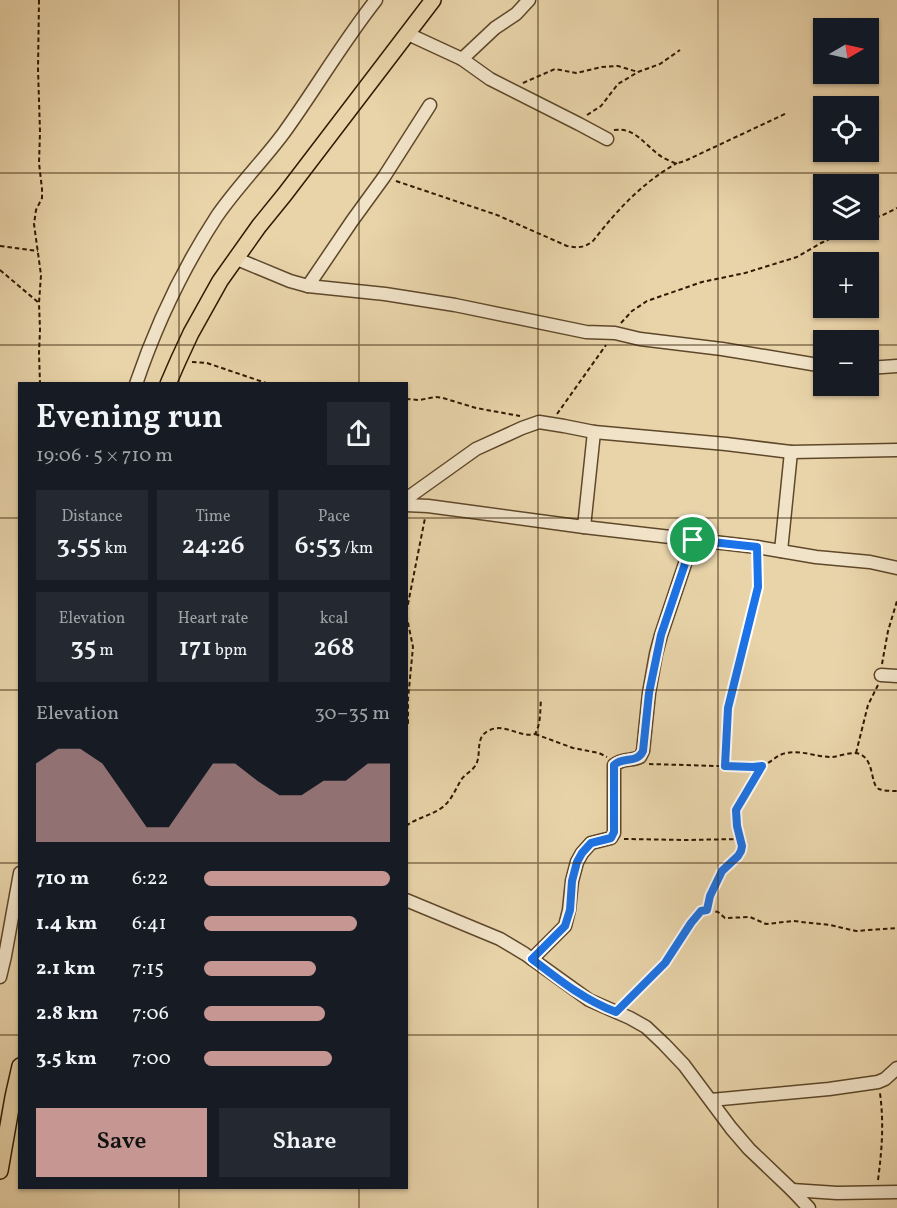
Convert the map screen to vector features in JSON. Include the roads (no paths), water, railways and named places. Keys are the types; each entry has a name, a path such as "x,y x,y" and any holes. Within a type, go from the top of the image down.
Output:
{"main road":[{"path":"169,382 191,333 220,281 259,226 433,0"},
{"path":"0,1171 18,1075"}],"street":[{"path":"137,382 166,308 217,217 282,136 343,44 376,0"},
{"path":"462,59 495,28 516,14 529,0"},
{"path":"408,34 462,59 490,79 601,136"},
{"path":"308,286 384,177 430,105"},
{"path":"237,259 308,286 385,294 455,305 586,332 615,333 640,339 712,347 813,364"},
{"path":"879,368 897,366"},
{"path":"408,498 476,449 531,424 545,422 594,432 791,452 897,450"},
{"path":"584,527 594,432"},
{"path":"781,552 791,452"},
{"path":"408,505 757,547 816,557 870,562 897,568"},
{"path":"532,959 565,926 570,910 572,881 582,853 591,843 611,838 614,827 614,765 640,757 645,741 649,693 661,635 693,540"},
{"path":"881,675 897,676"},
{"path":"0,977 18,884"},
{"path":"408,901 500,939 589,1000 646,1027 684,1065 748,1149 809,1208"},
{"path":"711,1100 879,1082 897,1068"},
{"path":"792,1190 837,1193 897,1192"}]}
